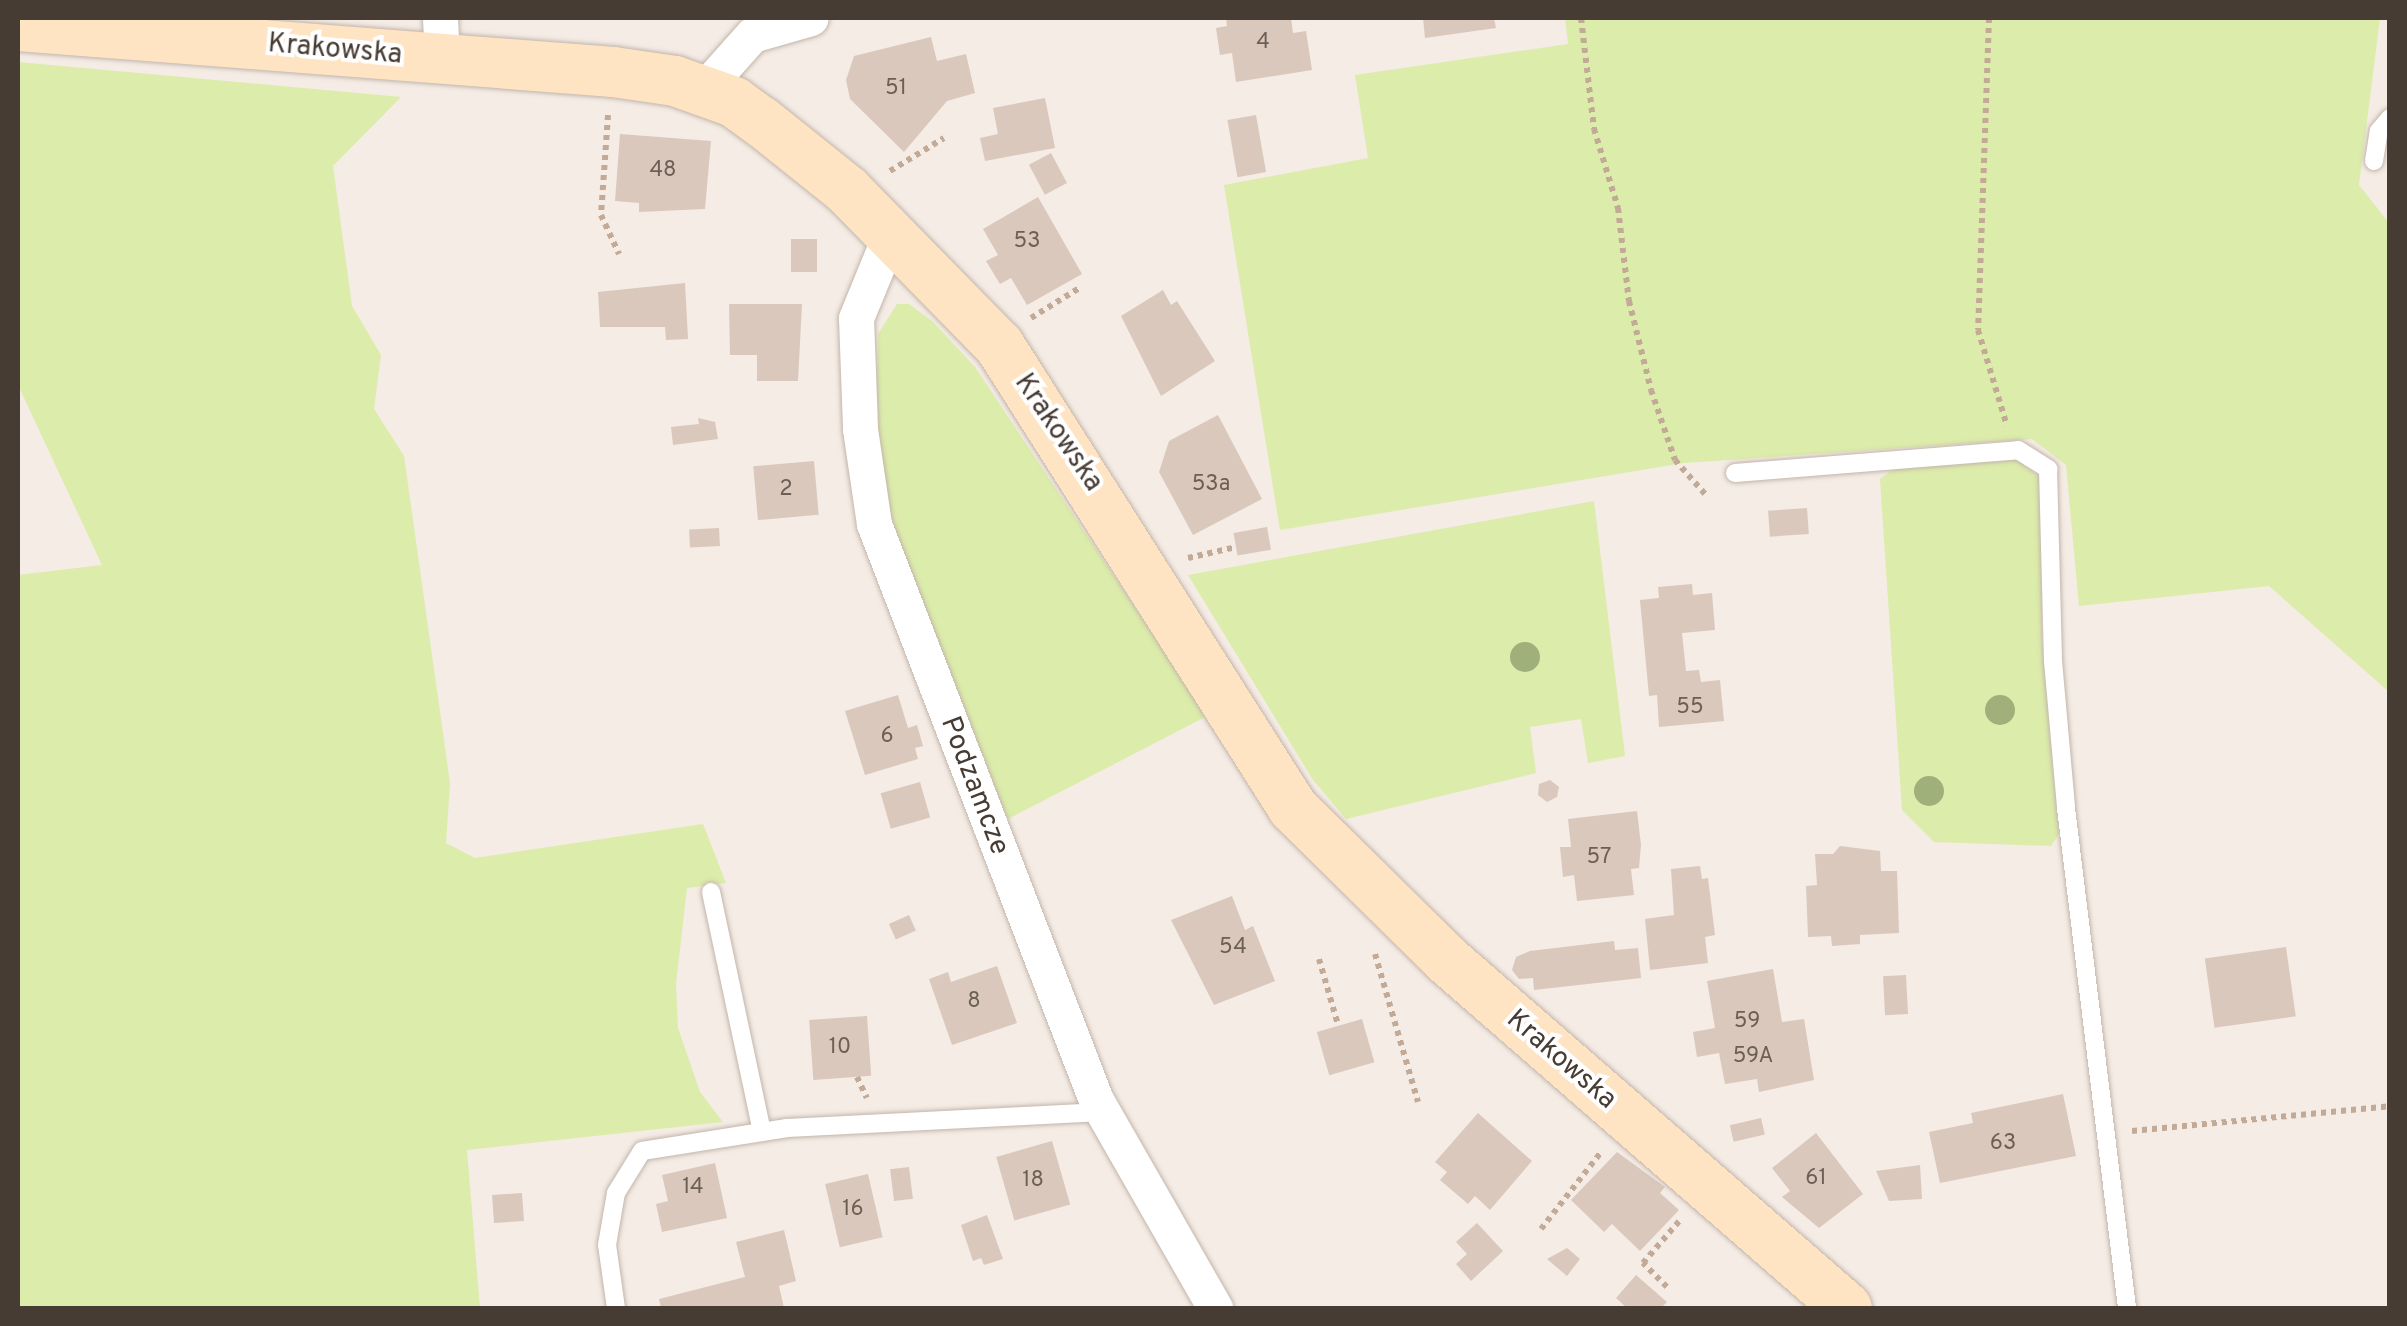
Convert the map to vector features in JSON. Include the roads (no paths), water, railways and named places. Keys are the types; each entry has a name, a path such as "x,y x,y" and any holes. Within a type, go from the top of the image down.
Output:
{"street":[{"path":"702,90 752,35 812,18"},
{"name":"Krakowska","path":"18,26 441,38 702,90 762,122 890,235 999,345 1293,808 1447,960 1846,1308"},
{"name":"Podzamcze","path":"890,235 856,318 860,429 874,524 1103,1112 1215,1308"}],"lane":[{"path":"2374,162 2379,131 2390,118"},
{"path":"1734,473 2018,450 2048,469 2053,484 2053,661 2127,1308"},
{"path":"711,892 762,1132"},
{"path":"616,1308 610,1228 616,1193 642,1151 762,1132 1103,1112"}]}
